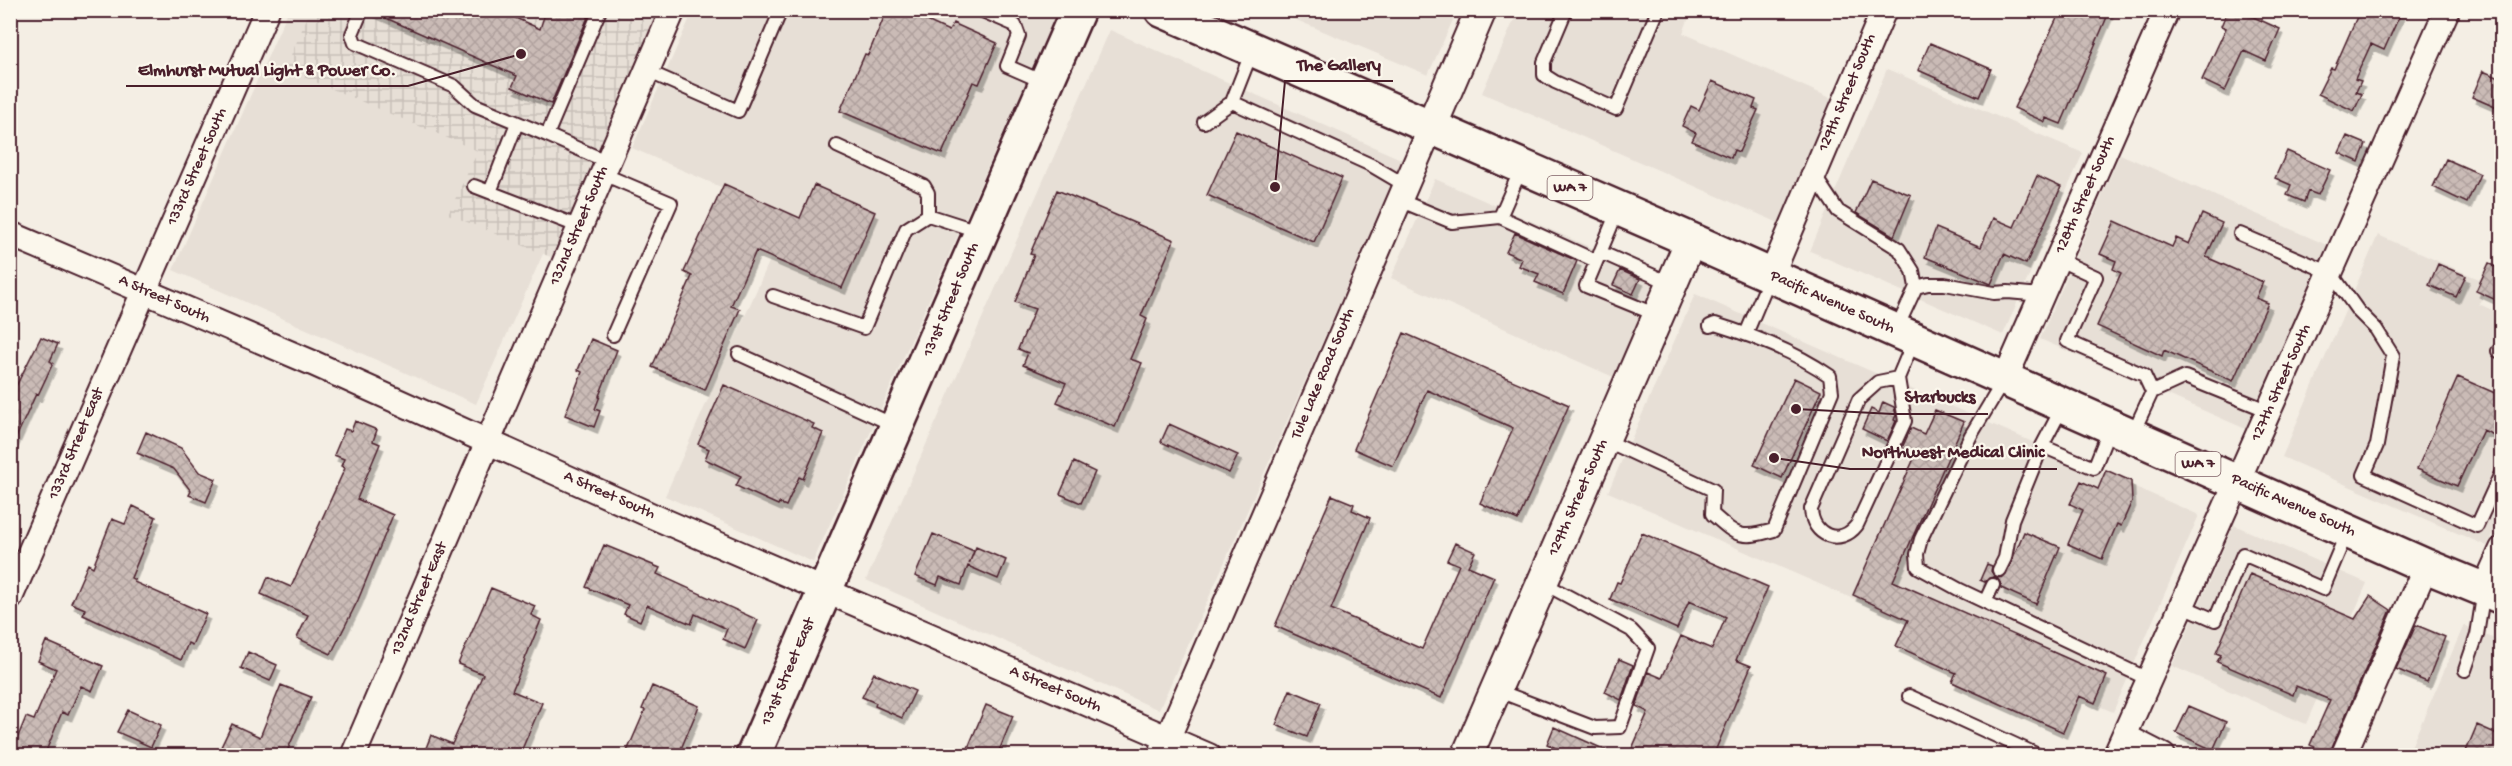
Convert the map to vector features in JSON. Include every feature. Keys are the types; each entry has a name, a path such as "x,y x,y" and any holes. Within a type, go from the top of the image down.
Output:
{"main road":[{"name":"131st Street South","path":"824,589 1078,10"},
{"name":"Pacific Avenue South","path":"1161,10 1619,208 2426,566 2493,593"},
{"name":"131st Street East","path":"753,756 824,589"}],"street":[{"name":"133rd Street South","path":"144,290 267,10"},
{"name":"132nd Street South","path":"488,442 673,10"},
{"name":"Tule Lake Road South","path":"1164,747 1481,10"},
{"name":"129th Street South","path":"1771,276 1884,10"},
{"name":"128th Street South","path":"2005,379 2167,10"},
{"name":"127th Street South","path":"2120,746 2236,481 2270,411 2448,10"},
{"name":"A Street South","path":"10,234 144,290 824,589 1164,747 1209,756"},
{"name":"129th Street South","path":"1467,756 1691,240"},
{"name":"133rd Street East","path":"10,598 144,290"},
{"name":"132nd Street East","path":"353,756 488,442"},
{"path":"2493,593 2502,549"},
{"path":"2343,756 2426,566"},
{"path":"2120,746 2163,756"}],"lane":[{"path":"362,10 352,34 355,43 454,86 475,105 547,135 671,203 613,335"},
{"path":"547,135 600,10"},
{"path":"647,71 738,111 781,10"},
{"path":"980,10 1015,25 1019,36 1007,66 1046,84"},
{"path":"1566,10 1544,63 1544,75 1616,109 1658,10"},
{"path":"1204,122 1232,102 1252,50"},
{"path":"1232,102 1371,165 1402,193 1452,222 1500,217 1672,284"},
{"path":"490,192 517,123"},
{"path":"837,146 924,186 928,193 928,215"},
{"path":"1500,217 1522,167"},
{"path":"1814,174 1838,211 1899,249 1913,272 1916,287 1898,378 1905,421 1857,525 1847,535 1834,538 1827,536 1815,526 1811,509 1859,399 1878,382 1898,378"},
{"path":"474,186 580,227"},
{"path":"1619,208 1586,286 1658,315"},
{"path":"773,296 864,328 906,228 928,215 982,232"},
{"path":"2240,234 2331,273 2358,311 2376,329 2393,356 2378,445 2364,475 2477,526 2502,471"},
{"path":"2057,259 2096,277 2067,341 2144,375 2152,392"},
{"path":"1746,334 1771,276"},
{"path":"1916,287 1945,284 1994,293 2041,295"},
{"path":"1604,439 1713,490 1712,514 1736,534 1758,535 1774,530 1832,392 1830,376 1813,364 1746,334 1715,324 1710,326"},
{"path":"739,354 897,427"},
{"path":"2042,446 2094,468 2152,392 2185,377 2270,411"},
{"path":"2005,379 1971,435 1921,539 1917,554 1918,567 1985,602 2150,680"},
{"path":"2000,570 2005,558 2012,520 2042,446 2063,405"},
{"path":"2183,606 2215,620 2243,554 2323,589 2348,531"},
{"path":"1496,690 1595,728 1620,727 1648,648 1631,630 1542,583"},
{"path":"1985,602 1993,585"},
{"path":"2465,670 2493,593"},
{"path":"1909,696 2040,756"}],"shaded area":[{"path":"1692,10 1683,33 1833,99 1779,223 1482,93 1518,11"},
{"path":"288,11 659,11 546,247 476,404 173,270"},
{"path":"310,11 659,11 553,258 448,214 478,151 285,69"},
{"path":"693,11 1057,11 813,562 665,496 789,217 632,148"},
{"path":"1275,11 1457,11 1428,75"},
{"path":"1110,30 1403,160 1159,710 866,580"},
{"path":"1887,69 2083,153 2003,335 1810,251"},
{"path":"2120,154 2329,246 2248,430 2040,339"},
{"path":"1435,179 1665,280 1620,380 1391,278"},
{"path":"2378,235 2488,283 2479,304 2501,314 2502,513 2487,546 2282,457"},
{"path":"1695,294 2199,515 2113,712 1608,492"},
{"path":"2234,525 2367,583 2306,724 2172,666"},
{"path":"2464,625 2501,642 2501,755 2407,756"}],"building":[{"path":"498,10 540,29 546,10 591,10 551,104 512,87 517,76 370,11"},
{"path":"887,10 903,10 949,31 953,23 997,43 979,84 973,82 942,154 840,111"},
{"path":"2061,10 2110,10 2061,124 2046,118 2045,122 2014,108"},
{"path":"2228,10 2238,10 2280,29 2266,61 2244,51 2225,91 2202,80 2226,28 2221,26"},
{"path":"2360,10 2402,10 2384,50 2371,44 2355,79 2361,81 2356,92 2362,94 2354,111 2318,94 2331,68 2334,69"},
{"path":"1930,43 1991,69 1979,97 1918,70"},
{"path":"2483,71 2502,79 2502,110 2472,97"},
{"path":"1712,81 1756,100 1753,108 1758,110 1739,152 1734,150 1731,158 1692,141 1696,133 1682,126 1691,106 1699,110"},
{"path":"1236,131 1342,178 1314,242 1207,195"},
{"path":"2347,136 2366,144 2359,162 2339,153"},
{"path":"2287,151 2330,170 2318,195 2308,191 2304,202 2287,195 2291,185 2275,178"},
{"path":"2446,159 2480,174 2467,203 2433,187"},
{"path":"2037,176 2061,187 2026,264 2004,254 1991,284 1925,257 1936,228 1981,247 1993,218 2014,227"},
{"path":"1871,179 1911,195 1894,236 1856,213"},
{"path":"724,184 800,218 814,185 875,212 842,288 756,251 731,306 740,309 705,390 652,367 692,276 684,272"},
{"path":"1057,190 1174,240 1141,316 1147,319 1130,359 1142,363 1115,427 1057,402 1066,383 1023,365 1028,353 1018,349 1035,309 1015,302 1034,255 1030,254"},
{"path":"2202,214 2222,223 2206,257 2263,282 2256,298 2268,303 2233,381 2164,350 2162,356 2097,326 2121,273 2113,269 2116,261 2100,254 2115,221 2172,247 2176,238 2189,244"},
{"path":"1515,233 1577,261 1563,294 1535,282 1539,274 1519,266 1522,259 1506,252"},
{"path":"2489,263 2502,270 2502,288 2496,300 2476,291"},
{"path":"2438,264 2466,276 2456,297 2429,285"},
{"path":"1620,270 1640,279 1633,294 1613,285"},
{"path":"1404,333 1569,405 1518,520 1480,503 1513,428 1427,390 1393,466 1354,449"},
{"path":"41,337 58,344 50,361 53,363 10,451 10,398"},
{"path":"591,339 617,350 595,409 600,411 594,427 565,415 582,372 578,370"},
{"path":"2458,377 2502,396 2502,417 2494,435 2483,430 2457,486 2417,469"},
{"path":"1794,378 1821,391 1782,478 1754,465"},
{"path":"724,385 814,424 812,428 823,433 803,479 799,477 786,506 779,503 778,505 736,486 741,476 705,459 709,449 698,444"},
{"path":"1883,402 1894,407 1896,415 1894,420 1896,421 1887,441 1862,429 1871,409 1879,413"},
{"path":"1935,410 1964,422 1893,581 2107,676 2095,703 2079,696 2063,732 1952,682 1956,673 1896,646 1908,620 1853,595 1916,454 1902,448 1911,428 1924,434"},
{"path":"355,421 377,430 373,441 380,444 357,499 393,515 358,600 331,654 297,638 308,615 261,594 268,577 291,587 345,468 341,466 344,459 334,455 345,429 351,431"},
{"path":"1169,424 1238,455 1229,473 1161,442"},
{"path":"146,432 181,448 199,472 216,479 206,502 189,495 191,491 174,469 137,453"},
{"path":"1074,462 1095,472 1081,503 1060,494"},
{"path":"2106,470 2131,481 2132,501 2121,526 2117,524 2102,559 2068,544 2083,510 2070,504 2081,481 2098,489"},
{"path":"1332,495 1354,504 1352,510 1370,518 1331,609 1422,649 1459,565 1447,560 1455,543 1475,552 1468,566 1494,577 1441,698 1275,626"},
{"path":"133,506 156,517 131,578 135,580 134,582 206,614 192,645 188,643 181,660 83,615 85,609 71,603 88,564 93,567 112,519 125,524"},
{"path":"2024,532 2060,547 2036,604 2001,588 1997,578 2006,574"},
{"path":"1642,533 1768,587 1736,660 1751,666 1713,756 1640,756 1631,751 1648,712 1636,706 1648,672 1662,678 1681,636 1712,649 1726,617 1689,601 1677,629 1610,599 1617,582 1620,583"},
{"path":"933,534 974,551 969,564 976,547 1006,560 998,579 968,566 961,585 940,577 937,585 915,576"},
{"path":"604,545 660,568 657,574 758,620 745,649 723,639 727,629 695,614 691,624 647,605 640,621 624,614 628,605 586,587"},
{"path":"1987,564 1992,566 1991,571 1995,577 1985,582 1980,580"},
{"path":"2250,574 2355,619 2370,596 2391,610 2329,754 2310,745 2330,700 2296,686 2293,695 2217,662 2221,655 2216,653"},
{"path":"491,588 535,606 531,615 541,620 512,691 542,703 519,756 423,756 431,735 452,744 483,674 458,664"},
{"path":"2416,625 2445,637 2427,682 2396,669"},
{"path":"46,641 103,666 92,691 81,686 68,715 62,712 44,756 10,756 26,717 34,720 56,669 38,661"},
{"path":"248,652 277,665 270,681 241,668"},
{"path":"1619,659 1633,665 1621,700 1605,692"},
{"path":"874,673 915,691 902,718 875,706 876,703 862,697"},
{"path":"281,685 311,697 288,749 302,756 240,756 221,747 232,724 260,737"},
{"path":"652,686 699,706 678,756 625,756 645,710 642,709"},
{"path":"1290,690 1321,703 1307,737 1276,725"},
{"path":"986,705 1013,716 997,756 988,756 968,748"},
{"path":"2189,706 2226,722 2213,750 2176,733"},
{"path":"128,710 161,725 151,747 117,732"},
{"path":"2477,725 2502,736 2502,756 2464,756"},
{"path":"1554,727 1619,756 1574,756 1547,744"}],"place":[{"name":"Elmhurst Mutual Light & Power Co.","path":"521,54"},
{"name":"The Gallery","path":"1275,187"},
{"name":"Starbucks","path":"1796,409"},
{"name":"Northwest Medical Clinic","path":"1774,458"}]}
